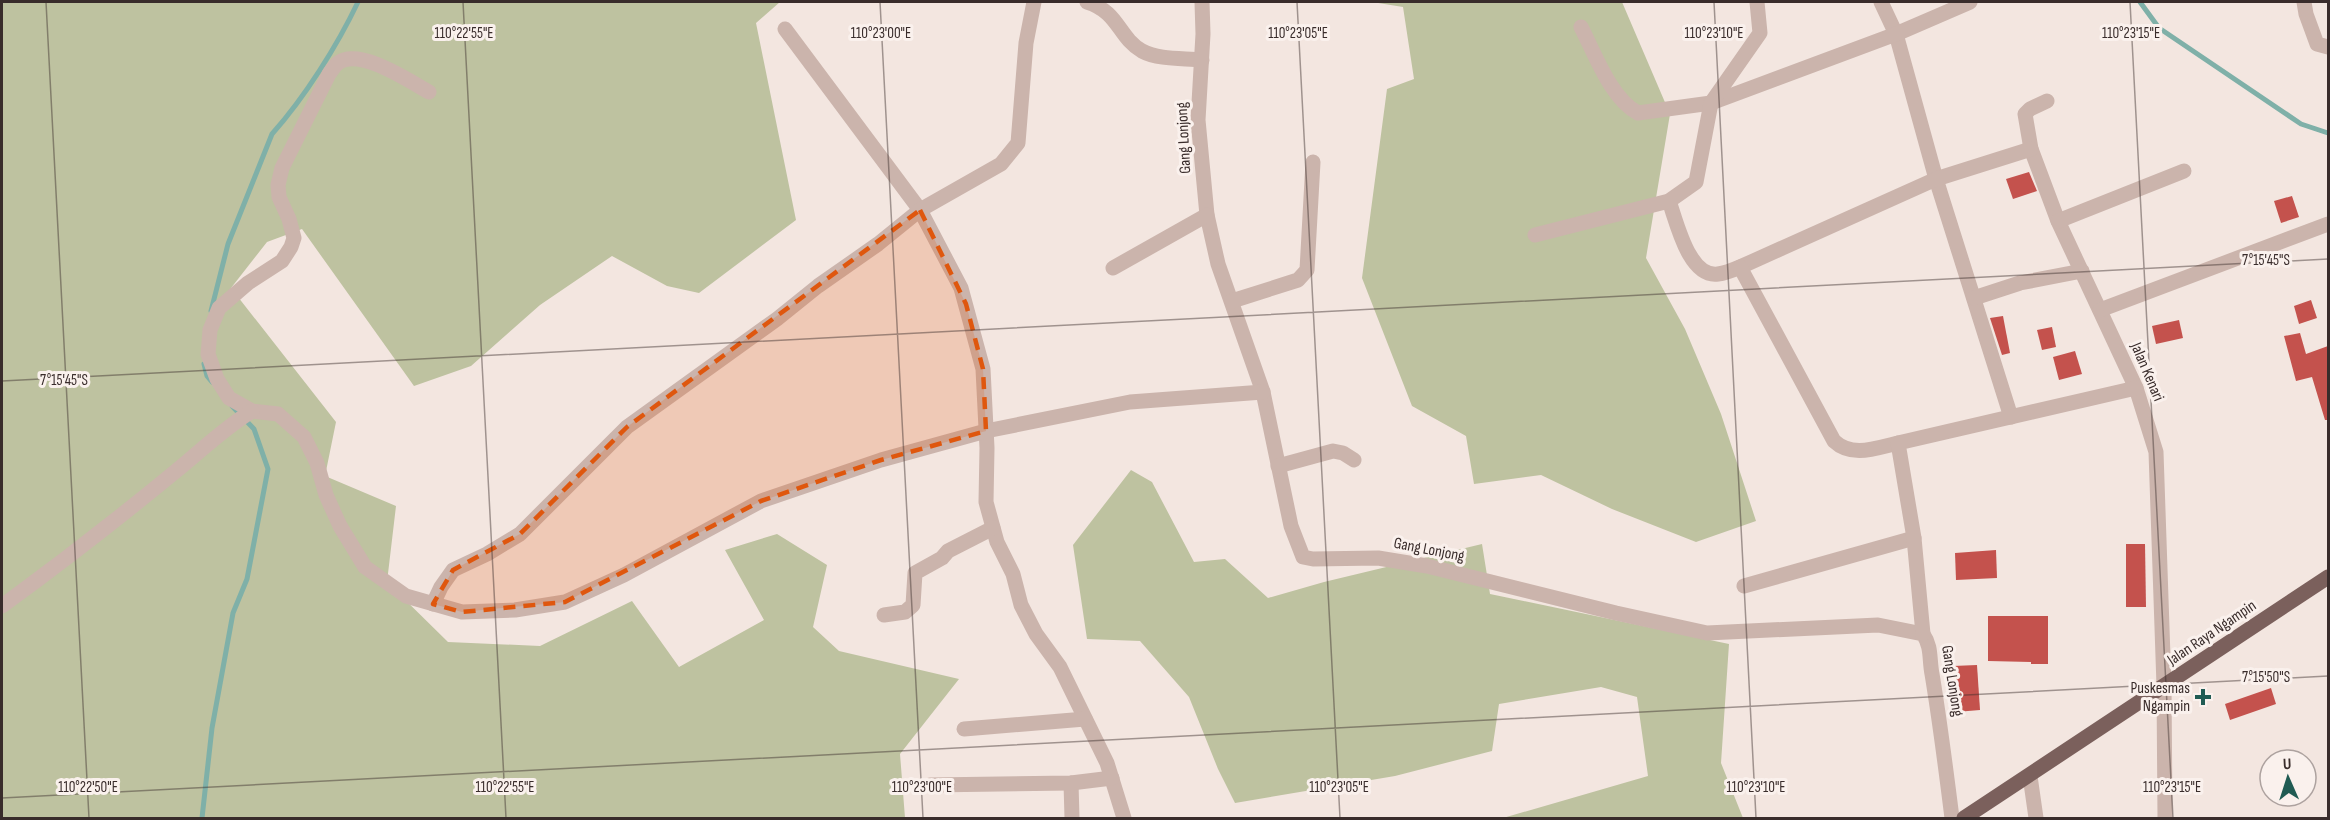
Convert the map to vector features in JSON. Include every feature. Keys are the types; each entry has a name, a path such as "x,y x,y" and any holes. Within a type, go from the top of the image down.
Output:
{"main road":[{"name":"Jalan Raya Ngampin","path":"1964,819 2328,577"}],"street":[{"path":"433,604 441,586 453,570 487,554 520,534 627,427 726,354 777,320 818,286 878,244 920,210 1001,164 1018,143 1026,43 1034,2"},
{"path":"1087,2 1099,5 1109,13 1134,45 1143,51 1157,56 1202,60"},
{"name":"Gang Lonjong","path":"1202,2 1203,34 1198,120 1207,215 1218,264 1263,392 1278,466 1297,544 1303,557 1309,559 1378,558 1427,566 1707,633 1878,625 1923,634 1930,649 1952,819"},
{"path":"1535,235 1669,201 1696,182 1711,103 1760,33 1757,2"},
{"path":"1881,2 1896,34 1936,179 2011,417"},
{"path":"1581,27 1619,98 1638,113 1711,103 1896,34 1970,2"},
{"path":"2304,2 2306,14 2318,44 2328,48"},
{"path":"785,29 920,210 961,288 983,369 986,502 997,542 1013,574 1021,605 1036,634 1060,667 1107,763 1124,819"},
{"path":"429,92 372,62 354,58 339,62 329,74 282,168 278,185 279,197 289,219 294,238 291,247 282,261 248,283 219,308 210,330 208,354 217,379 229,398 252,411 278,414 304,437 317,464 326,495 340,526 365,567 406,596 462,612 515,610 565,602 624,574 761,501 881,459 986,431 1130,402 1263,392"},
{"name":"Jalan Kenari","path":"2047,100 2025,114 2031,149 2058,220 2136,388 2156,452 2164,686 2165,819"},
{"path":"1669,201 1691,260 1701,271 1716,275 1740,267 1936,179 2031,149"},
{"path":"1232,301 1298,280 1307,270 1313,162"},
{"path":"2058,220 2184,171"},
{"path":"1113,268 1207,215"},
{"path":"2100,310 2328,224"},
{"path":"1740,267 1834,441 1841,448 1856,452 2136,388"},
{"path":"1974,298 2020,283 2082,271"},
{"path":"2,606 87,542 235,421 252,411"},
{"path":"1898,443 1914,538 1923,634"},
{"path":"1278,466 1333,451 1343,453 1354,460"},
{"path":"884,615 905,612 913,604 915,573 942,558 948,551 993,528"},
{"path":"1744,586 1914,538"},
{"path":"964,729 1088,726"},
{"path":"2030,776 2036,819"},
{"path":"930,785 1071,783 1112,778"},
{"path":"1071,783 1072,819"}],"highlighted area":[{"path":"920,210 966,304 983,369 986,431 881,460 761,501 565,602 462,612 433,604 453,570 520,534 627,427"}],"green space":[{"path":"2,2 780,2 756,23 796,220 699,293 667,286 612,256 540,305 471,366 414,386 302,229 267,242 231,288 336,422 325,476 396,506 387,582 448,642 540,646 632,601 679,667 764,620 725,550 777,534 827,565 813,627 839,651 959,679 900,754 905,818 2,818"},
{"path":"1372,2 1622,2 1670,114 1646,258 1685,329 1721,414 1756,521 1696,542 1612,509 1541,475 1474,484 1466,436 1412,406 1362,278 1387,89 1414,79 1403,7"},
{"path":"1131,470 1152,482 1194,562 1225,559 1268,598 1324,582 1482,544 1490,594 1729,644 1721,763 1743,818 1503,818 1648,776 1637,697 1601,687 1499,704 1492,751 1395,776 1235,803 1218,769 1189,697 1140,641 1087,639 1073,545"}],"building":[{"path":"2029,172 2037,191 2013,199 2006,179"},
{"path":"2292,196 2299,217 2281,223 2274,201"},
{"path":"2311,300 2317,318 2299,324 2294,306"},
{"path":"2003,316 2010,353 2002,355 1990,318"},
{"path":"2179,320 2183,338 2156,344 2152,326"},
{"path":"2052,327 2056,347 2042,350 2037,330"},
{"path":"2300,333 2306,354 2328,346 2328,420 2325,420 2312,377 2296,381 2284,336"},
{"path":"2075,351 2082,374 2059,380 2053,357"},
{"path":"2126,544 2145,544 2146,607 2126,607"},
{"path":"1996,550 1997,578 1956,580 1955,553"},
{"path":"1988,616 2048,616 2048,664 1988,661"},
{"path":"1977,665 1980,710 1956,712 1953,666"},
{"path":"2271,688 2276,704 2230,720 2225,704"}],"waterway":[{"path":"211,311 228,244 272,134 320,71 358,2"},
{"path":"2140,2 2159,28 2301,124 2328,133"},
{"path":"204,364 207,376 212,382"},
{"path":"202,818 212,728 233,613 247,579 268,469 254,429 232,406"}],"place":[{"name":"Puskesmas Ngampin","path":"2203,697"}]}
